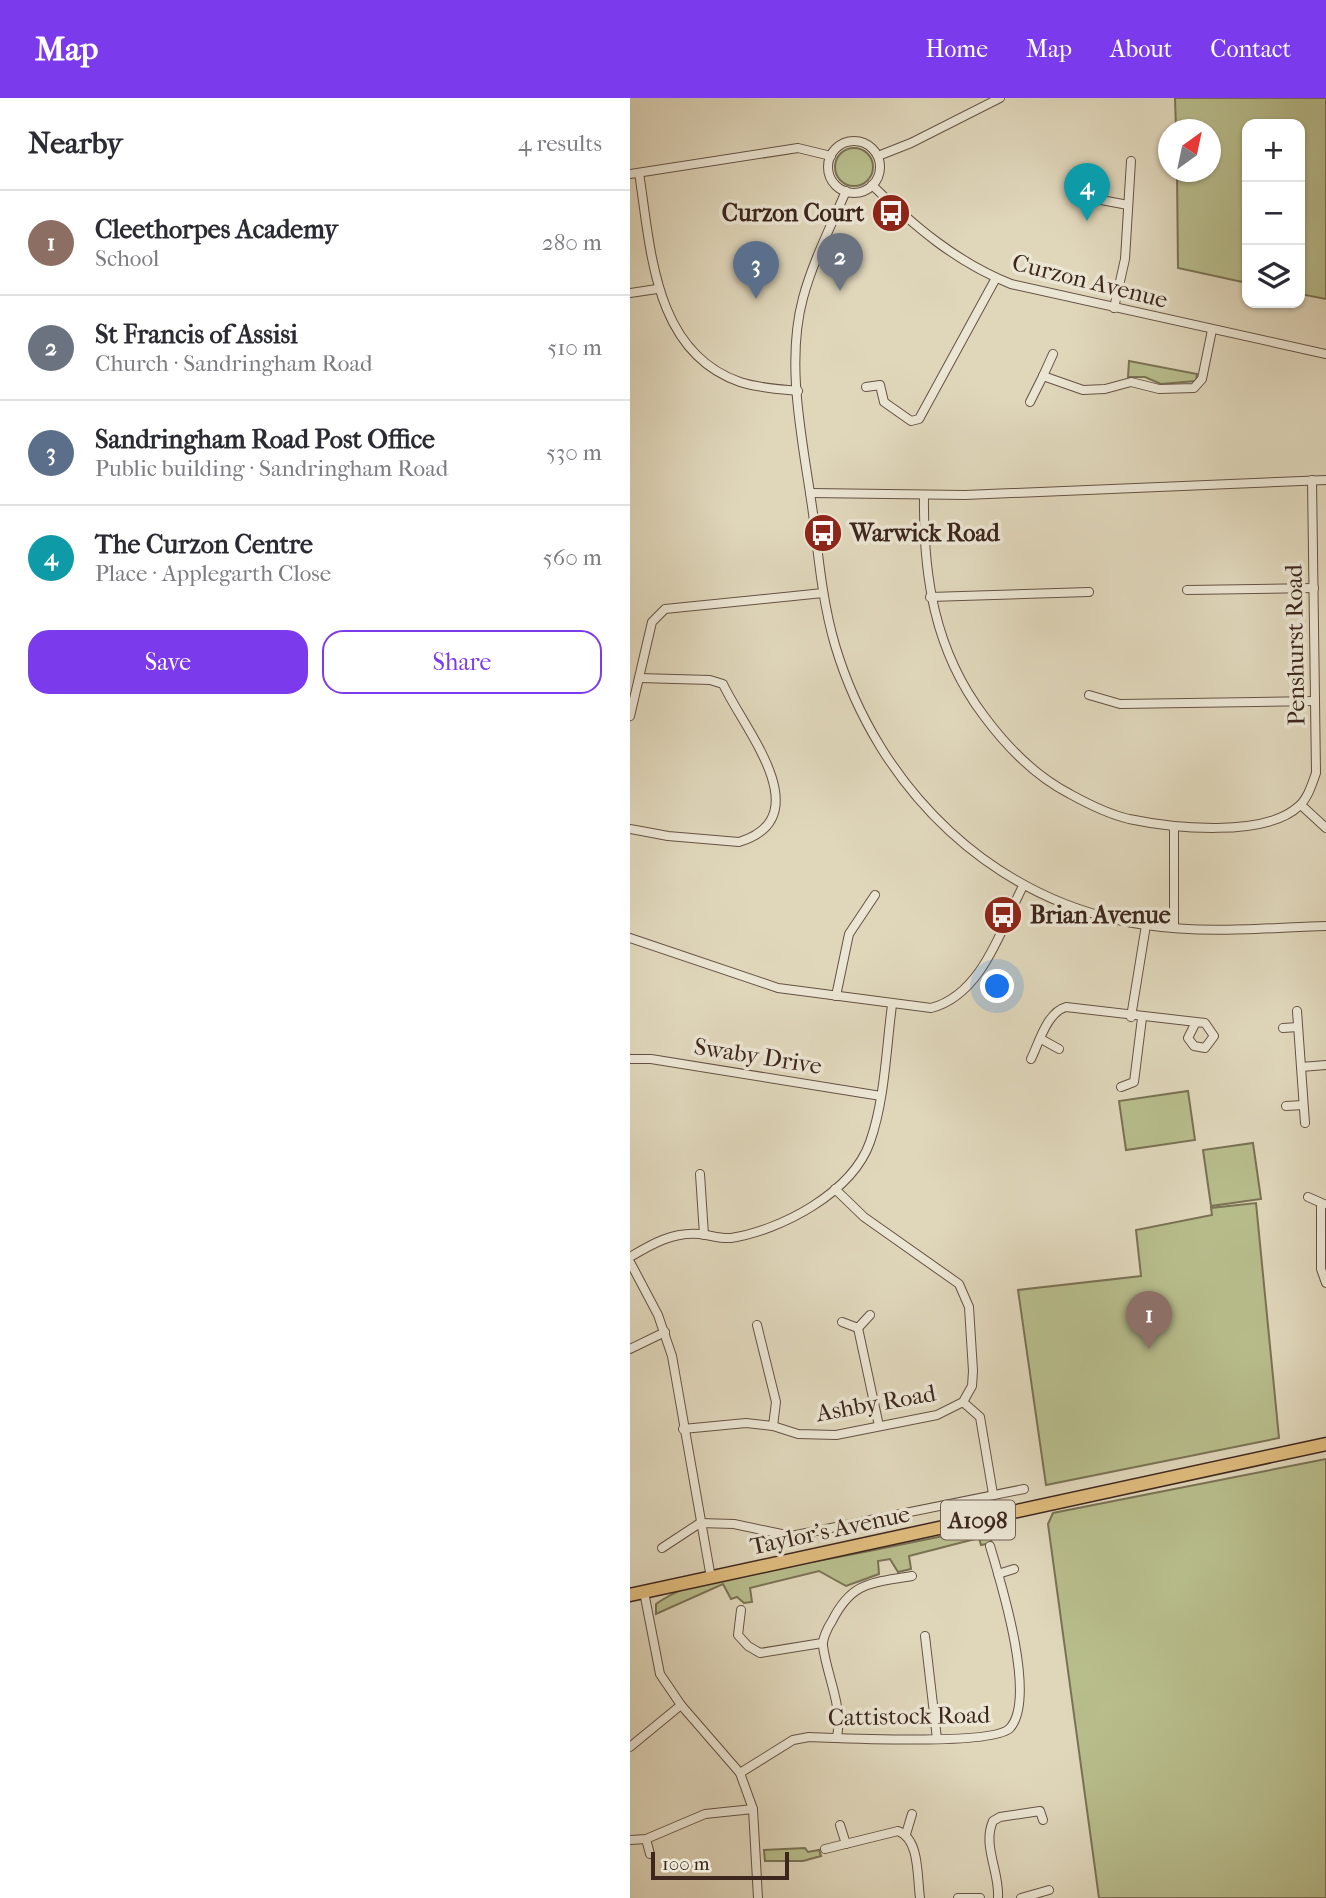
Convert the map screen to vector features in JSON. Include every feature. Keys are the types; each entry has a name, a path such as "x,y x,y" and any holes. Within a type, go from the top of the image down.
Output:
{"main road":[{"name":"Taylor's Avenue","path":"630,1595 1326,1444"}],"street":[{"path":"878,156 922,138 1000,98"},
{"path":"850,141 866,144 878,156 880,172 872,185 860,192 846,191 832,181 829,173 831,156 836,149 850,141"},
{"path":"797,391 759,387 719,372 680,336 657,289 634,173 798,148 831,156"},
{"path":"1114,308 1125,258 1131,161"},
{"name":"Curzon Avenue","path":"872,185 939,245 996,278 1114,308 1326,354"},
{"path":"1074,186 1096,199 1128,205"},
{"path":"846,191 803,298 796,350 797,391 822,593 835,645 851,691 874,737 902,779 982,861 1023,886 1087,914 1174,928 1217,930 1326,926"},
{"path":"866,387 880,385 884,402 911,421 919,419 996,278"},
{"path":"630,293 657,289"},
{"path":"1043,376 1060,385 1083,390 1105,389 1131,382 1159,389 1194,388 1202,379 1212,330"},
{"path":"1030,402 1053,354"},
{"name":"Penshurst Road","path":"1301,805 1316,773 1312,480"},
{"path":"810,493 924,495 1326,480"},
{"path":"924,495 924,554 930,597 941,640 962,683 983,715 1022,760 1067,793 1096,808 1127,818 1174,826 1264,824 1301,805 1326,828"},
{"path":"1187,590 1314,588"},
{"path":"930,597 1089,592"},
{"path":"630,716 652,622 665,609 822,593"},
{"path":"630,829 739,842 749,839 767,825 773,817 776,797 769,768 723,684 710,680 639,678"},
{"path":"1089,695 1120,704 1315,701"},
{"path":"1174,826 1174,928"},
{"path":"630,938 778,988 931,1009 962,993 977,975 1023,886"},
{"path":"836,996 849,933 875,895"},
{"path":"1131,1017 1146,925"},
{"path":"711,1578 665,1332 630,1259 671,1236 733,1237 788,1220 835,1189 866,1151 881,1096 892,1005"},
{"path":"1031,1059 1051,1018 1061,1008 1195,1024"},
{"path":"1297,1011 1305,1123"},
{"path":"1121,1087 1134,1083 1142,1018"},
{"path":"1283,1028 1298,1027"},
{"path":"1041,1040 1059,1049"},
{"name":"Swaby Drive","path":"630,1059 651,1059 881,1096"},
{"path":"1301,1067 1326,1065"},
{"path":"1286,1106 1303,1105"},
{"path":"700,1174 704,1235"},
{"name":"Ashby Road","path":"683,1429 734,1423 774,1426 817,1436 937,1415 963,1402 971,1385 973,1371 969,1307 959,1284 863,1217 835,1189"},
{"path":"1308,1197 1323,1205 1321,1269 1326,1283"},
{"path":"858,1328 870,1315"},
{"path":"842,1322 858,1328"},
{"path":"757,1325 776,1402 774,1426"},
{"path":"858,1328 879,1426"},
{"path":"630,1349 665,1332"},
{"path":"963,1402 980,1417 992,1494"},
{"path":"662,1548 700,1523 734,1524 791,1536 1024,1489"},
{"name":"Cattistock Road","path":"740,1773 793,1740 837,1737 937,1739 1000,1736 1011,1728 1020,1709 1020,1688 1010,1613 990,1546"},
{"path":"998,1574 1014,1569"},
{"path":"837,1737 836,1698 822,1643 840,1606 853,1590 912,1576"},
{"path":"644,1592 660,1674 681,1705 740,1773 753,1809 758,1898"},
{"path":"741,1610 738,1635 748,1646 760,1653 822,1643"},
{"path":"925,1636 937,1739"},
{"path":"630,1747 681,1705"},
{"path":"630,1840 646,1839 705,1814 753,1809"},
{"path":"998,1898 999,1885 990,1846 993,1821 1000,1817 1040,1811 1043,1820"},
{"path":"906,1834 912,1814"},
{"path":"840,1825 846,1844"},
{"path":"825,1849 898,1831 906,1834 913,1843 920,1898"},
{"path":"646,1839 650,1854"},
{"path":"1021,1898 1049,1890"},
{"path":"958,1898 979,1898"}],"green space":[{"path":"1175,98 1326,98 1326,299 1305,295 1305,119 1242,119 1242,282 1178,268 1177,182 1221,182 1221,119 1176,119"},
{"path":"854,148 867,154 873,167 867,180 854,186 841,180 835,167 841,154"},
{"path":"1129,361 1197,374 1196,381 1161,384 1145,377 1128,377"},
{"path":"1188,1091 1195,1140 1126,1150 1119,1101"},
{"path":"1253,1143 1261,1199 1211,1206 1203,1150"},
{"path":"1256,1203 1279,1438 1046,1485 1018,1290 1141,1276 1136,1230 1212,1215 1211,1208"},
{"path":"1326,1459 1326,1898 1099,1898 1048,1524 1053,1513"},
{"path":"987,1527 992,1543 981,1545 979,1538 909,1556 911,1569 898,1572 890,1559 878,1561 879,1574 846,1586 819,1571 750,1588 752,1602 744,1603 737,1597 731,1599 723,1584 656,1614 656,1604 674,1593 715,1578"},
{"path":"805,1848 808,1852 819,1850 821,1856 803,1861 765,1861 764,1850"}],"place":[{"name":"Curzon Court","path":"891,213"},
{"name":"The Curzon Centre","path":"1087,221"},
{"name":"St Francis of Assisi","path":"840,291"},
{"name":"Sandringham Road Post Office","path":"756,299"},
{"name":"Warwick Road","path":"823,533"},
{"name":"Brian Avenue","path":"1003,915"},
{"name":"Cleethorpes Academy","path":"1149,1349"}]}
